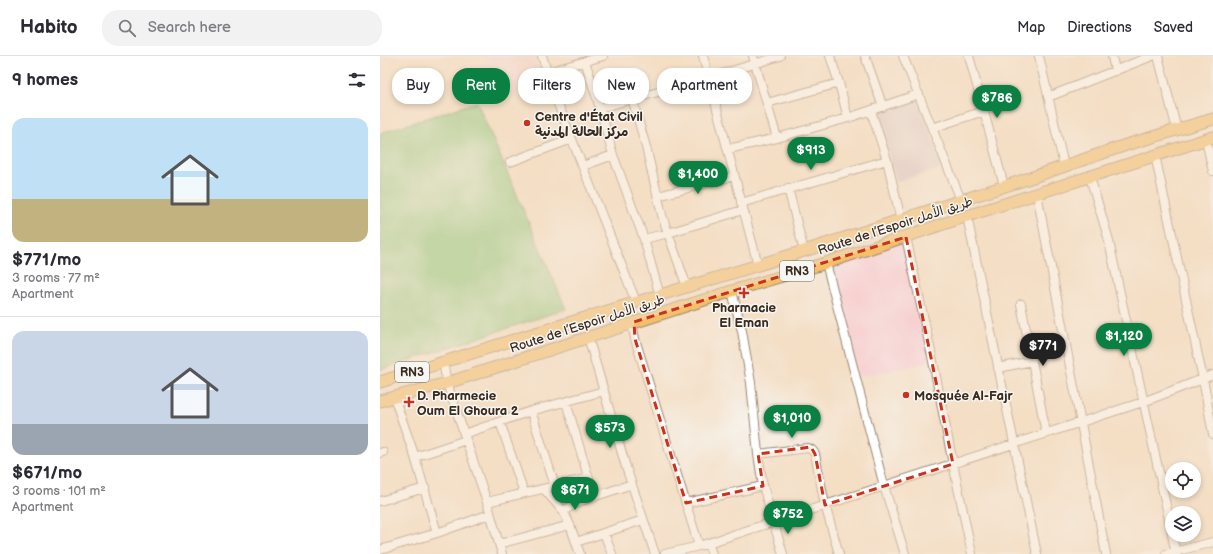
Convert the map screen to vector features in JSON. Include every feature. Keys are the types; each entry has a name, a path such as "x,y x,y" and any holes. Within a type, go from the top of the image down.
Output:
{"highway":[{"name":"Route de l’Espoir طريق الأمل","path":"380,382 804,251 1126,145 1213,119"},
{"name":"Route de l’Espoir طريق الأمل","path":"380,402 447,383 634,322 826,263 1209,138"}],"street":[{"path":"542,56 546,68"},
{"path":"561,68 603,56"},
{"path":"703,56 706,68"},
{"path":"734,68 754,60 780,56"},
{"path":"830,56 848,118"},
{"path":"865,56 883,106"},
{"path":"903,56 961,200"},
{"path":"969,56 1004,186"},
{"path":"1039,56 1064,166"},
{"path":"1112,56 1115,71"},
{"path":"1048,97 1152,56"},
{"path":"1158,56 1177,130"},
{"path":"754,60 776,138"},
{"path":"585,61 613,155 644,239 660,296"},
{"path":"767,103 839,83"},
{"path":"728,149 776,138 848,118 919,94"},
{"path":"558,104 636,302"},
{"path":"600,108 613,104"},
{"path":"634,104 668,233 687,287"},
{"path":"716,104 758,265"},
{"path":"871,110 887,160 901,220"},
{"path":"932,128 984,110"},
{"path":"1209,138 1213,171"},
{"path":"510,162 572,139"},
{"path":"583,166 613,155"},
{"path":"1155,155 1203,379 1213,434"},
{"path":"644,239 668,233 788,188 887,160"},
{"path":"658,196 734,176"},
{"path":"1090,177 1108,237 1166,506"},
{"path":"788,188 804,251"},
{"path":"1037,194 1106,554"},
{"path":"967,216 1037,554"},
{"path":"906,237 972,554"},
{"path":"826,263 884,486 905,554"},
{"path":"732,291 742,331 751,384 758,454 763,486 783,554"},
{"path":"1021,304 1046,434"},
{"path":"634,322 634,339 700,546"},
{"path":"588,337 643,520 655,554"},
{"path":"443,362 447,383 487,502 502,554"},
{"path":"998,368 1032,362"},
{"path":"665,554 700,546 1046,434 1143,402 1213,375"},
{"path":"415,457 500,422 531,411 604,391"},
{"path":"394,397 415,457 437,533"},
{"path":"566,402 594,496"},
{"path":"531,411 555,486"},
{"path":"500,422 524,493"},
{"path":"758,454 808,448 812,450 815,454 825,505 839,554"},
{"path":"487,502 589,478"},
{"path":"571,482 581,501"},
{"path":"563,511 581,501 632,484"},
{"path":"686,503 763,486"},
{"path":"380,501 424,488"},
{"path":"544,489 563,511 570,525 580,554"},
{"path":"380,550 437,533 490,514"},
{"path":"576,542 643,520"},
{"path":"499,544 570,525"},
{"path":"604,533 612,554"},
{"path":"1174,542 1176,553"},
{"path":"1166,554 1176,553 1213,542"},
{"path":"708,543 712,554"}],"highlighted area":[{"path":"906,237 953,464 825,505 815,454 811,447 758,454 763,486 686,503 635,339 634,322"}],"shaded area":[{"path":"483,56 534,56 539,68 518,68 518,94 510,98 510,68 488,68"},
{"path":"918,98 943,168 897,182 876,112"},
{"path":"904,235 929,362 858,377 828,257"}],"green space":[{"path":"471,104 478,104 566,309 380,370 380,133"}],"place":[{"name":"Centre d'État Civil مركز الحالة المدنية","path":"527,123"},
{"name":"Pharmacie El Eman","path":"744,293"},
{"name":"Mosquée Al-Fajr","path":"906,395"},
{"name":"D. Pharmecie Oum El Ghoura 2","path":"409,402"}]}
